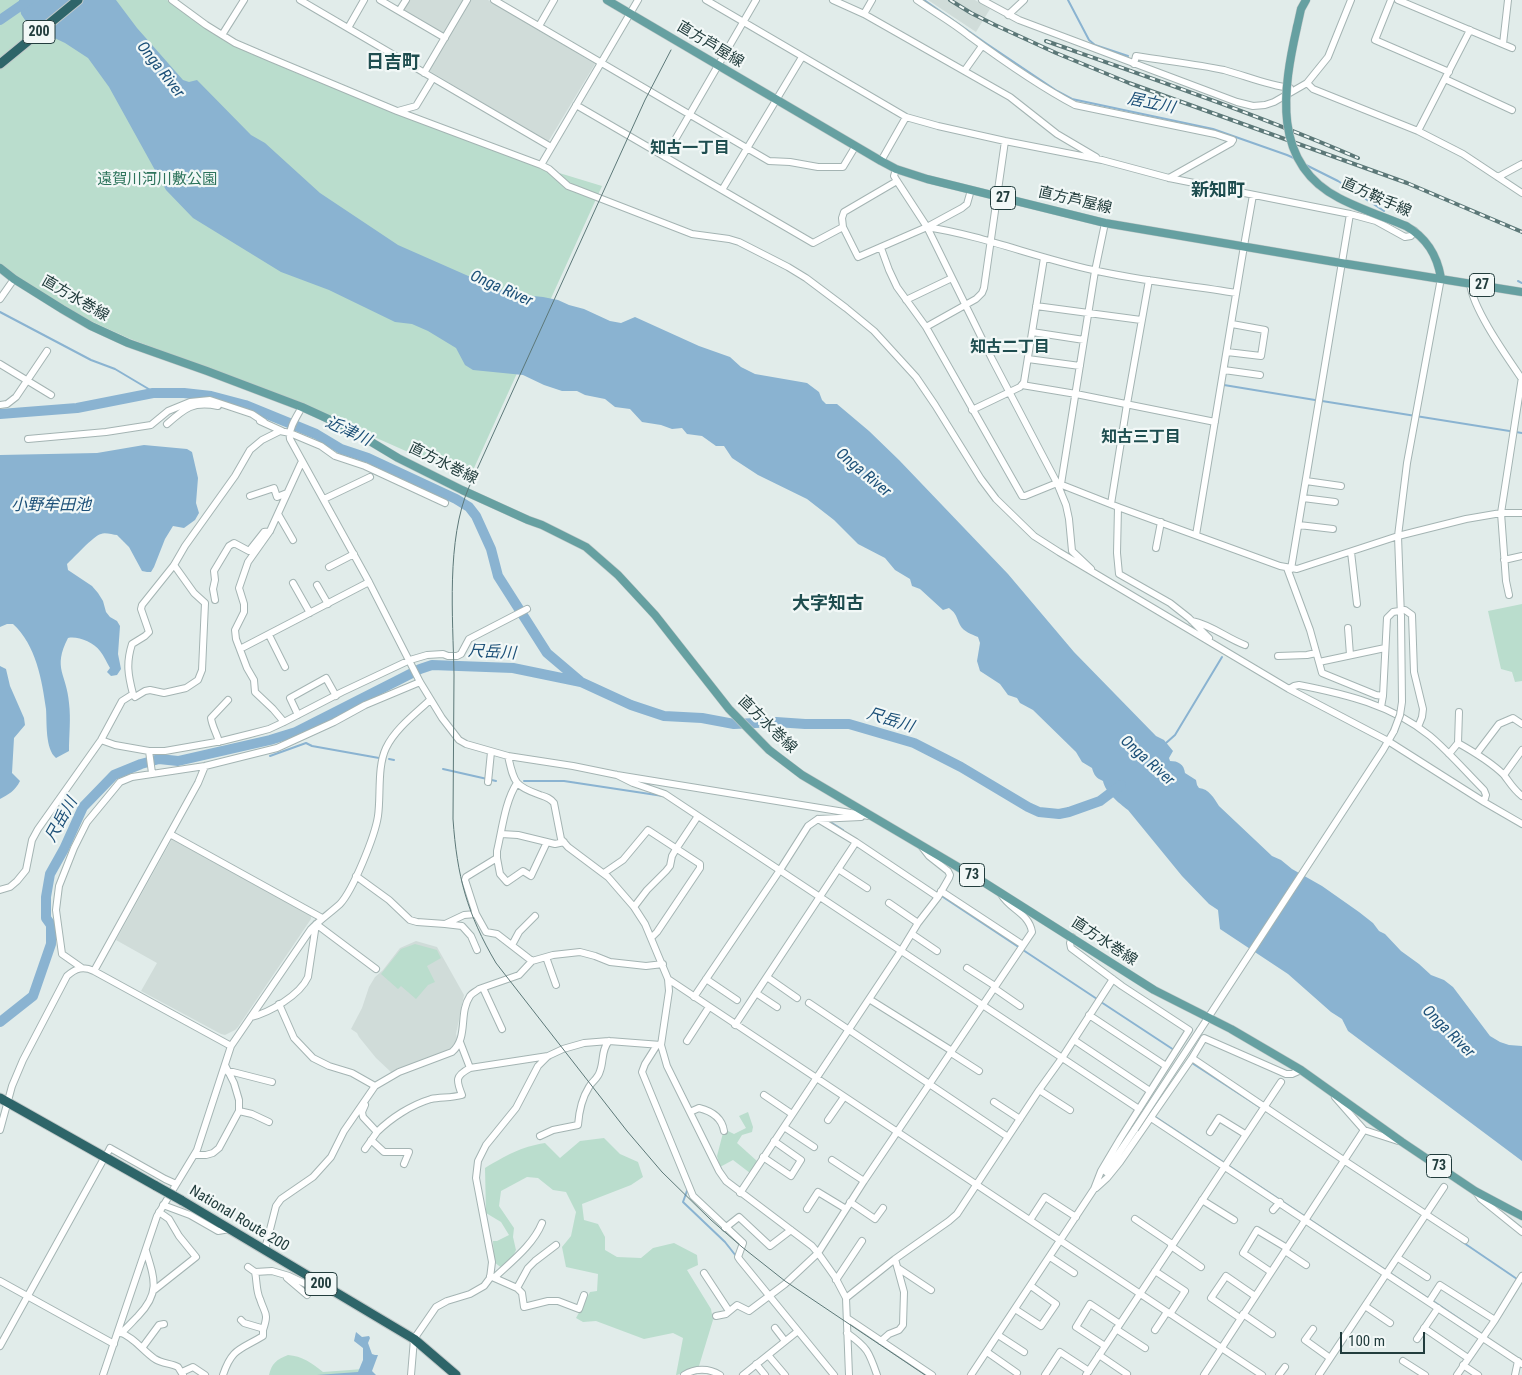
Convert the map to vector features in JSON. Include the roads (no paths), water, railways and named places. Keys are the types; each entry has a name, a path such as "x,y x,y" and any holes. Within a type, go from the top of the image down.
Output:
{"highway":[{"name":"200","path":"0,64 78,0"},
{"name":"National Route 200","path":"4,1100 181,1200 414,1338 456,1375"}],"main road":[{"name":"直方芦屋線","path":"607,0 776,101 896,169 928,179 1105,223 1522,292"},
{"name":"直方鞍手線","path":"1306,0 1301,10 1297,27 1286,94 1289,136 1295,154 1309,174 1338,198 1415,231 1425,240 1433,252 1439,264 1441,278"},
{"name":"直方水巻線","path":"0,268 62,310 91,326 128,343 224,377 348,428 398,458 586,547 618,575 655,615 729,710 769,750 802,775 1001,893 1154,990 1210,1015 1301,1070 1475,1191 1522,1216"}],"street":[{"path":"172,0 222,35 270,58 397,111 541,165 549,169 568,186 692,234 739,242 788,267 806,278 853,314 893,350 916,377 981,479 996,499 1034,536 1289,689 1388,741 1484,802 1522,823"},
{"path":"222,35 244,0"},
{"path":"300,0 551,147"},
{"path":"348,28 364,0"},
{"path":"380,0 445,38"},
{"path":"399,12 406,0"},
{"path":"424,73 468,0"},
{"path":"494,0 769,160 837,168 843,167 855,147"},
{"path":"539,26 554,0"},
{"path":"541,165 638,0"},
{"path":"706,0 906,116 938,126 1102,160 1169,178 1350,214 1376,221 1405,237 1411,236 1415,231"},
{"path":"665,157 756,0"},
{"path":"833,0 864,14 1010,96 1057,134 1102,160"},
{"path":"864,14 872,0"},
{"path":"917,0 982,46 1074,105 1215,134 1233,140 1231,143 1169,178"},
{"path":"982,0 1018,20 1237,102 1253,106 1274,102 1307,83 1328,57 1352,0"},
{"path":"1008,15 1024,0"},
{"path":"1391,0 1375,40 1449,72"},
{"path":"1398,0 1512,48"},
{"path":"1503,44 1508,0"},
{"path":"1418,131 1470,30"},
{"path":"965,70 982,46"},
{"path":"1134,64 1136,56 1193,64 1226,71 1277,87 1298,89"},
{"path":"722,190 802,57"},
{"path":"397,111 416,106 434,78"},
{"path":"1445,79 1512,110"},
{"path":"1307,83 1323,93 1418,131 1463,154 1522,193"},
{"path":"576,105 813,243 843,227"},
{"path":"881,161 906,116"},
{"path":"926,327 965,306 982,293 992,241 1005,141"},
{"path":"1498,177 1522,164"},
{"path":"896,169 894,176 928,228 965,306 1059,483 1068,512 1072,551 1095,574"},
{"path":"897,181 844,212 842,218 843,227 858,258 928,228 965,206 971,190"},
{"path":"1196,536 1253,195"},
{"path":"1350,214 1306,481 1289,568 1310,630 1322,674 1383,696"},
{"path":"1059,483 1076,394 1095,270 1105,223"},
{"path":"928,228 992,241 1044,258 1095,270 1149,280 1236,292"},
{"path":"882,248 897,287 926,327 1022,496 1059,483 1196,536 1289,568 1316,564 1398,536 1466,519 1522,512"},
{"path":"972,410 1010,392 1024,382 1044,258"},
{"path":"906,300 952,278"},
{"path":"971,1375 1210,1015 1394,731 1400,715 1402,702 1398,536 1407,463 1441,278"},
{"path":"0,299 14,279"},
{"path":"1111,504 1149,280"},
{"path":"1470,283 1470,290 1485,321 1522,378 1502,514 1504,560 1509,595"},
{"path":"1036,306 1141,320"},
{"path":"1227,352 1261,356 1265,330 1232,324"},
{"path":"1032,332 1084,340"},
{"path":"0,405 7,404 16,397 47,352"},
{"path":"1028,359 1080,366"},
{"path":"0,364 51,395"},
{"path":"1224,370 1260,375"},
{"path":"1022,384 1215,422"},
{"path":"28,439 106,432 151,425 168,411 190,402 210,400 252,414 264,422"},
{"path":"167,424 182,411 200,403 217,405 264,422 282,431"},
{"path":"302,408 290,431 290,439 354,554 430,700 459,740 466,744 508,756 871,816"},
{"path":"174,565 194,593 205,603 202,670 198,680 186,688 164,692 150,690 135,698 127,672 132,644 149,632 141,609 142,605 174,565 185,546 235,476 250,450 262,440 275,433 290,431 321,446 336,456 364,466 446,503"},
{"path":"284,722 255,692 254,680 247,668 236,639 236,630 244,612 244,604 239,588 248,562 270,531 302,461"},
{"path":"324,499 370,477"},
{"path":"1306,481 1341,486"},
{"path":"250,496 274,488 278,497 287,493"},
{"path":"1303,498 1335,502"},
{"path":"1118,507 1119,574 1170,603 1191,620 1214,644"},
{"path":"278,514 293,540"},
{"path":"1156,548 1161,522"},
{"path":"1298,525 1333,529"},
{"path":"215,600 213,589 214,571 229,546 234,543 250,551 264,532 270,531"},
{"path":"1351,552 1357,604"},
{"path":"329,567 354,554"},
{"path":"1504,560 1522,556"},
{"path":"240,649 369,582"},
{"path":"294,583 310,613"},
{"path":"318,585 328,604"},
{"path":"101,740 149,753 219,742 269,729 410,660 427,655 443,654 457,656 461,654 469,640 527,609"},
{"path":"1400,614 1405,610 1412,615 1414,672 1422,709 1422,722 1418,728"},
{"path":"1381,707 1387,618 1393,612 1400,614"},
{"path":"1191,620 1211,626 1245,645"},
{"path":"1348,628 1350,655"},
{"path":"269,635 285,667"},
{"path":"1319,662 1385,648"},
{"path":"1278,656 1307,656 1316,653"},
{"path":"298,715 290,698 326,678 336,696"},
{"path":"82,968 62,954 60,949 56,910 57,896 64,874 88,822 120,782 152,772 206,766 277,748 334,722 365,705 420,682"},
{"path":"1289,689 1294,686 1336,692 1381,707 1418,728 1430,736 1484,790 1486,796 1484,802"},
{"path":"0,890 10,887 18,881 26,870 32,840 38,829 101,740 122,701 133,694"},
{"path":"219,742 212,718 228,700"},
{"path":"103,1375 159,1212 194,1155 231,1046 305,937 345,897 373,836 378,817 381,766 386,747 401,728 430,700"},
{"path":"1448,754 1458,743 1459,712"},
{"path":"1477,753 1499,724 1513,718 1522,724"},
{"path":"1458,743 1477,753 1504,776 1515,792 1522,796"},
{"path":"1504,776 1522,750"},
{"path":"488,780 492,752"},
{"path":"149,753 152,772"},
{"path":"508,756 512,775 517,783 526,790 548,798 554,803 559,834 568,847 604,873 634,907 645,924 663,964 668,979 668,991 659,1045 645,1064 642,1072 693,1196 743,1244 738,1257 834,1375"},
{"path":"94,971 206,766"},
{"path":"617,775 666,794 1140,1107"},
{"path":"517,783 513,788 508,803 497,851 500,874 507,882 523,871 531,876 547,842"},
{"path":"634,907 670,866 672,856 698,816"},
{"path":"694,997 781,869 804,831 812,822 818,819 871,816"},
{"path":"818,819 1022,947"},
{"path":"604,873 623,860 648,830 698,862 700,868 651,938"},
{"path":"170,834 322,918"},
{"path":"501,834 518,835 555,844 564,842"},
{"path":"735,1025 856,842"},
{"path":"740,1193 950,875 919,844"},
{"path":"497,858 466,877 465,880 476,914 486,932 497,934 532,961"},
{"path":"838,869 866,888"},
{"path":"356,876 388,900 410,920 462,926 471,936 477,950"},
{"path":"716,1316 726,1314 737,1305 750,1311 787,1282 818,1253 929,1083 1032,932 1030,923 1007,903 1001,893"},
{"path":"889,903 918,923"},
{"path":"445,924 464,915 476,914"},
{"path":"512,945 519,932 534,916"},
{"path":"316,924 376,969"},
{"path":"251,1017 280,1004 304,985 308,977 316,924"},
{"path":"912,934 937,951"},
{"path":"1072,937 1071,948 1113,980 1189,1030 1101,1172 1094,1189"},
{"path":"265,1249 276,1206 282,1199 313,1177 331,1157 344,1131 375,1086 399,1072 452,1052 457,1047 460,1042 464,1012 470,996 482,988 519,975 532,961 546,956 580,952 610,962 646,966 663,964"},
{"path":"546,956 556,985"},
{"path":"0,1130 4,1100 23,1060 67,976 82,968 94,971 231,1046"},
{"path":"967,968 1020,1006"},
{"path":"767,977 797,998"},
{"path":"668,979 1262,1375"},
{"path":"706,979 737,1000"},
{"path":"846,1298 895,1259 957,1214 1113,980"},
{"path":"482,988 502,1029"},
{"path":"756,993 777,1007"},
{"path":"869,999 979,1071"},
{"path":"809,1003 1008,1136"},
{"path":"280,1004 294,1038 313,1058 352,1073 375,1086"},
{"path":"687,1041 710,1007"},
{"path":"1089,1015 1166,1066"},
{"path":"1094,1189 1107,1178 1120,1162 1191,1060 1204,1038 1286,1074 1292,1074 1301,1070"},
{"path":"1074,1040 1150,1091"},
{"path":"365,1149 377,1132 388,1121 418,1104 432,1099 451,1098 462,1095 458,1084 458,1077 470,1068 548,1056 560,1050 584,1043 609,1041 659,1045"},
{"path":"540,1136 553,1130 578,1125 582,1103 589,1087 597,1079 604,1047 609,1041"},
{"path":"460,1042 470,1068"},
{"path":"659,1045 667,1066 719,1171 726,1181 818,1253 836,1280 846,1298 849,1375"},
{"path":"493,1276 476,1178 478,1161 486,1145 516,1108 538,1066 548,1056"},
{"path":"1191,1060 1425,1216 1465,1240"},
{"path":"194,1155 206,1155 213,1153 219,1148 239,1111 239,1100 234,1083 225,1065"},
{"path":"228,1072 272,1082"},
{"path":"1045,1375 1060,1352 1088,1373 1281,1082"},
{"path":"375,1086 362,1112 377,1132"},
{"path":"1039,1090 1070,1110"},
{"path":"1330,1091 1364,1130 1402,1142"},
{"path":"764,1095 792,1114"},
{"path":"828,1120 844,1097"},
{"path":"994,1102 1020,1119"},
{"path":"690,1112 699,1108 716,1116 723,1124 724,1131"},
{"path":"239,1111 252,1114 269,1122"},
{"path":"1153,1115 1280,1202 1430,1300 1438,1308 1484,1336 1520,1363 1515,1375"},
{"path":"1210,1132 1219,1118 1245,1134"},
{"path":"784,1126 814,1147"},
{"path":"1204,1375 1345,1162 1364,1130"},
{"path":"371,1140 384,1152 409,1152 404,1164"},
{"path":"763,1157 791,1176 801,1160 774,1141"},
{"path":"108,1152 110,1148 176,1184"},
{"path":"832,1160 864,1181"},
{"path":"0,1346 102,1162"},
{"path":"1319,1375 1444,1187"},
{"path":"1475,1191 1481,1200 1522,1232"},
{"path":"807,1209 818,1192 846,1209"},
{"path":"1030,1220 1045,1198 1076,1218"},
{"path":"1202,1200 1234,1220"},
{"path":"850,1202 875,1219 882,1208"},
{"path":"1273,1210 1280,1202"},
{"path":"163,1205 190,1215 218,1231 230,1229"},
{"path":"153,1291 196,1257 179,1236 169,1219 159,1212"},
{"path":"725,1228 739,1217 770,1246 791,1230"},
{"path":"1135,1219 1201,1267"},
{"path":"410,1375 414,1338 436,1308 447,1301 470,1294 484,1286 529,1244 542,1223"},
{"path":"1271,1272 1243,1253 1257,1230 1306,1265"},
{"path":"836,1280 862,1241"},
{"path":"517,1288 528,1268 556,1245"},
{"path":"119,1332 150,1301 153,1291 151,1269 146,1250"},
{"path":"1050,1257 1074,1273"},
{"path":"1398,1258 1427,1277"},
{"path":"881,1341 886,1335 899,1330 903,1325 904,1292 895,1259"},
{"path":"248,1267 255,1272 272,1271 282,1274 308,1285 323,1285"},
{"path":"898,1268 932,1290"},
{"path":"1154,1330 1185,1291 1155,1271"},
{"path":"223,1375 226,1363 235,1351 263,1336 266,1313 260,1300 255,1272"},
{"path":"704,1273 729,1311"},
{"path":"282,1274 307,1295"},
{"path":"493,1276 517,1288 522,1293 524,1308 558,1301 579,1309 584,1295"},
{"path":"1255,1296 1226,1276 1211,1298 1272,1334"},
{"path":"1457,1375 1521,1278"},
{"path":"0,1281 114,1344"},
{"path":"1430,1300 1440,1285 1495,1320"},
{"path":"1016,1309 1041,1326 1056,1304 1030,1286"},
{"path":"1105,1346 1076,1327 1090,1304 1145,1348"},
{"path":"1365,1306 1390,1323"},
{"path":"1417,1340 1438,1308"},
{"path":"847,1318 932,1375"},
{"path":"241,1320 263,1330"},
{"path":"142,1348 159,1326 164,1324"},
{"path":"775,1328 785,1341"},
{"path":"1424,1328 1468,1358"},
{"path":"1313,1329 1304,1340 1330,1358"},
{"path":"743,1375 798,1331"},
{"path":"119,1332 127,1335 155,1359 178,1367 182,1374 193,1367 205,1375"},
{"path":"847,1333 867,1350 877,1375"},
{"path":"998,1335 1024,1352"},
{"path":"987,1352 1017,1373"},
{"path":"768,1355 785,1375"},
{"path":"1099,1355 1126,1375"},
{"path":"1403,1361 1425,1375"},
{"path":"756,1364 765,1375"},
{"path":"1463,1365 1478,1375"},
{"path":"1279,1375 1285,1367"},
{"path":"684,1375 696,1370 711,1370 720,1375"}],"water":[{"name":"Onga River","path":"19,0 116,0 137,28 183,80 189,82 197,80 251,135 265,143 320,193 398,245 491,286 514,294 558,300 610,321 621,323 635,317 699,346 730,357 741,367 755,374 807,383 819,392 826,404 837,404 899,460 1008,574 1074,652 1156,736 1164,740 1173,751 1169,758 1170,761 1178,762 1182,765 1185,773 1196,780 1199,788 1208,792 1219,806 1272,856 1322,886 1359,912 1373,923 1379,931 1385,934 1401,951 1431,975 1444,980 1453,987 1490,1036 1509,1045 1522,1046 1522,1161 1348,1031 1342,1019 1331,1012 1288,974 1220,929 1218,910 1209,904 1182,876 1128,810 1109,793 1103,781 1096,776 1092,768 1082,762 1076,752 1033,710 1020,703 1017,698 1008,695 1000,684 980,671 977,661 980,643 978,637 960,625 955,614 949,608 943,610 920,589 912,586 910,579 895,570 885,558 858,544 834,520 807,499 758,475 732,458 724,446 716,446 702,436 687,434 682,428 672,429 642,422 630,409 615,407 605,399 585,395 577,391 562,391 523,375 473,370 465,365 456,348 428,331 412,324 395,322 329,290 281,272 193,218 166,190 109,87 88,58 65,43 29,26 21,14"},
{"name":"小野牟田池","path":"144,445 187,449 192,452 198,478 196,503 199,513 195,520 184,528 173,526 165,539 151,572 142,571 129,547 117,535 107,533 93,539 67,564 68,570 92,586 98,593 103,601 106,612 120,626 118,654 121,669 117,675 111,676 107,672 110,668 97,648 81,639 68,638 63,649 61,665 70,709 69,751 56,758 52,754 48,742 46,709 42,686 32,652 21,632 13,624 0,627 0,455 97,453"},
{"path":"0,666 6,669 10,686 24,718 25,725 14,738 12,773 20,781 14,790 0,799"},
{"path":"356,1332 362,1337 369,1336 368,1343 372,1354 378,1355 372,1371 376,1375 317,1375 358,1372 363,1360 363,1348 354,1341"}],"waterway":[{"path":"0,20 29,0"},
{"name":"居立川","path":"924,0 1057,91 1072,99 1213,129 1296,159"},
{"path":"1068,0 1089,40 1095,45 1128,56"},
{"name":"居立川","path":"1304,164 1338,181 1384,211"},
{"name":"居立川","path":"1518,281 1522,283"},
{"path":"0,312 91,360 115,369 153,393"},
{"path":"1224,385 1315,400"},
{"name":"近津川","path":"0,414 77,408 153,393 184,393 211,396 245,405 316,434 341,449 368,458 456,499 469,507 476,516 491,549 498,576 547,653 580,681"},
{"path":"1322,401 1522,433"},
{"path":"1166,743 1175,735 1222,657"},
{"name":"尺岳川","path":"0,1022 33,996 51,944 51,925 46,918 46,897 50,874 64,849 83,807 114,775 159,759 178,761 270,740 296,732 420,669 432,665 513,668 581,682 631,705 664,716 702,718 734,724 776,722 849,724 914,743 961,767 1039,812 1059,814 1069,812 1100,801 1121,785"},
{"path":"270,756 306,743 312,746 379,758"},
{"path":"389,759 394,760"},
{"path":"443,769 496,781"},
{"path":"524,781 564,781 663,796"},
{"path":"832,823 843,830"},
{"path":"940,895 1097,999"},
{"path":"1101,1002 1174,1050"},
{"path":"1192,1063 1261,1108"},
{"path":"1142,1108 1429,1299"},
{"path":"688,1188 683,1202 725,1242 736,1256"},
{"path":"1461,1241 1517,1279"},
{"path":"1433,1301 1489,1339"}],"tram line":[{"path":"671,50 645,100 469,487 462,508 457,531 452,579 454,675 453,819 457,859 471,911 496,963 627,1131 662,1172 711,1220 785,1281 925,1375"}],"railway":[{"path":"950,0 995,25 1129,83 1407,183 1522,232"},
{"path":"1046,41 1242,111 1358,158"}],"district":[{"name":"日吉町","path":"393,63"},
{"name":"知古一丁目","path":"690,149"},
{"name":"新知町","path":"1218,191"},
{"name":"知古二丁目","path":"1010,348"},
{"name":"知古三丁目","path":"1141,438"},
{"name":"大字知古","path":"828,604"}],"park label":[{"name":"遠賀川河川敷公園","path":"157,180"}]}
